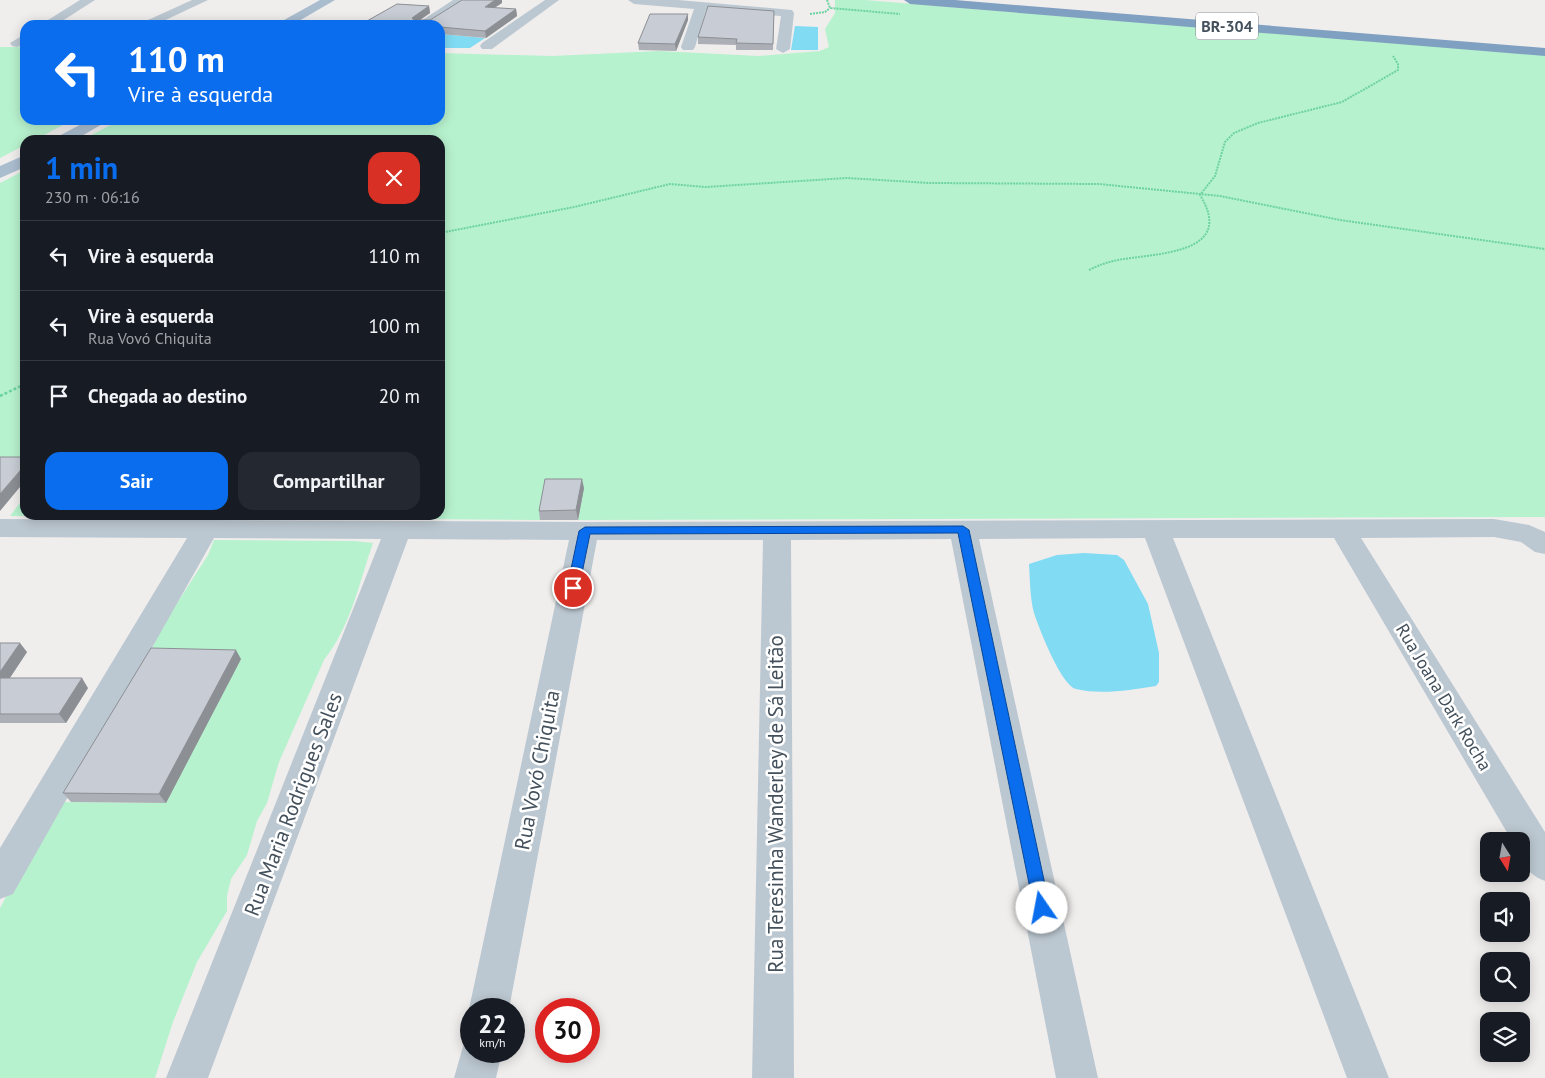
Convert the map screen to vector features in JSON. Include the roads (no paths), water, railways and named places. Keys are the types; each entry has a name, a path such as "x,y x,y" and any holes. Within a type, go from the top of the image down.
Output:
{"highway":[{"name":"BR-304","path":"910,0 1545,52"}],"main road":[{"path":"291,20 328,0"},
{"path":"72,135 92,125"},
{"path":"0,173 20,163"}],"street":[{"path":"55,20 88,0"},
{"path":"149,20 177,0"},
{"path":"159,20 202,0"},
{"path":"430,20 462,0"},
{"path":"487,46 554,0"},
{"path":"634,0 788,13 783,49"},
{"path":"688,47 701,6"},
{"path":"5,534 206,529 585,531 1494,528 1529,534 1545,545"},
{"path":"0,882 206,529"},
{"name":"Rua Teresinha Wanderley de Sá Leitão","path":"773,1078 777,529"},
{"name":"Rua Joana Dark Rocha","path":"1342,529 1545,864"},
{"name":"Rua Maria Rodrigues Sales","path":"188,1078 398,530"},
{"path":"963,530 1077,1078"},
{"path":"1156,530 1368,1078"},
{"name":"Rua Vovó Chiquita","path":"491,998 585,531"},
{"path":"476,1078 479,1063"}],"water":[{"path":"795,26 818,27 818,50 791,50"},
{"path":"445,34 485,38 470,48 445,48"},
{"path":"1084,553 1117,555 1124,560 1148,604 1159,653 1159,682 1156,686 1105,692 1086,691 1076,689 1070,685 1057,667 1034,613 1029,564 1057,555"}]}
